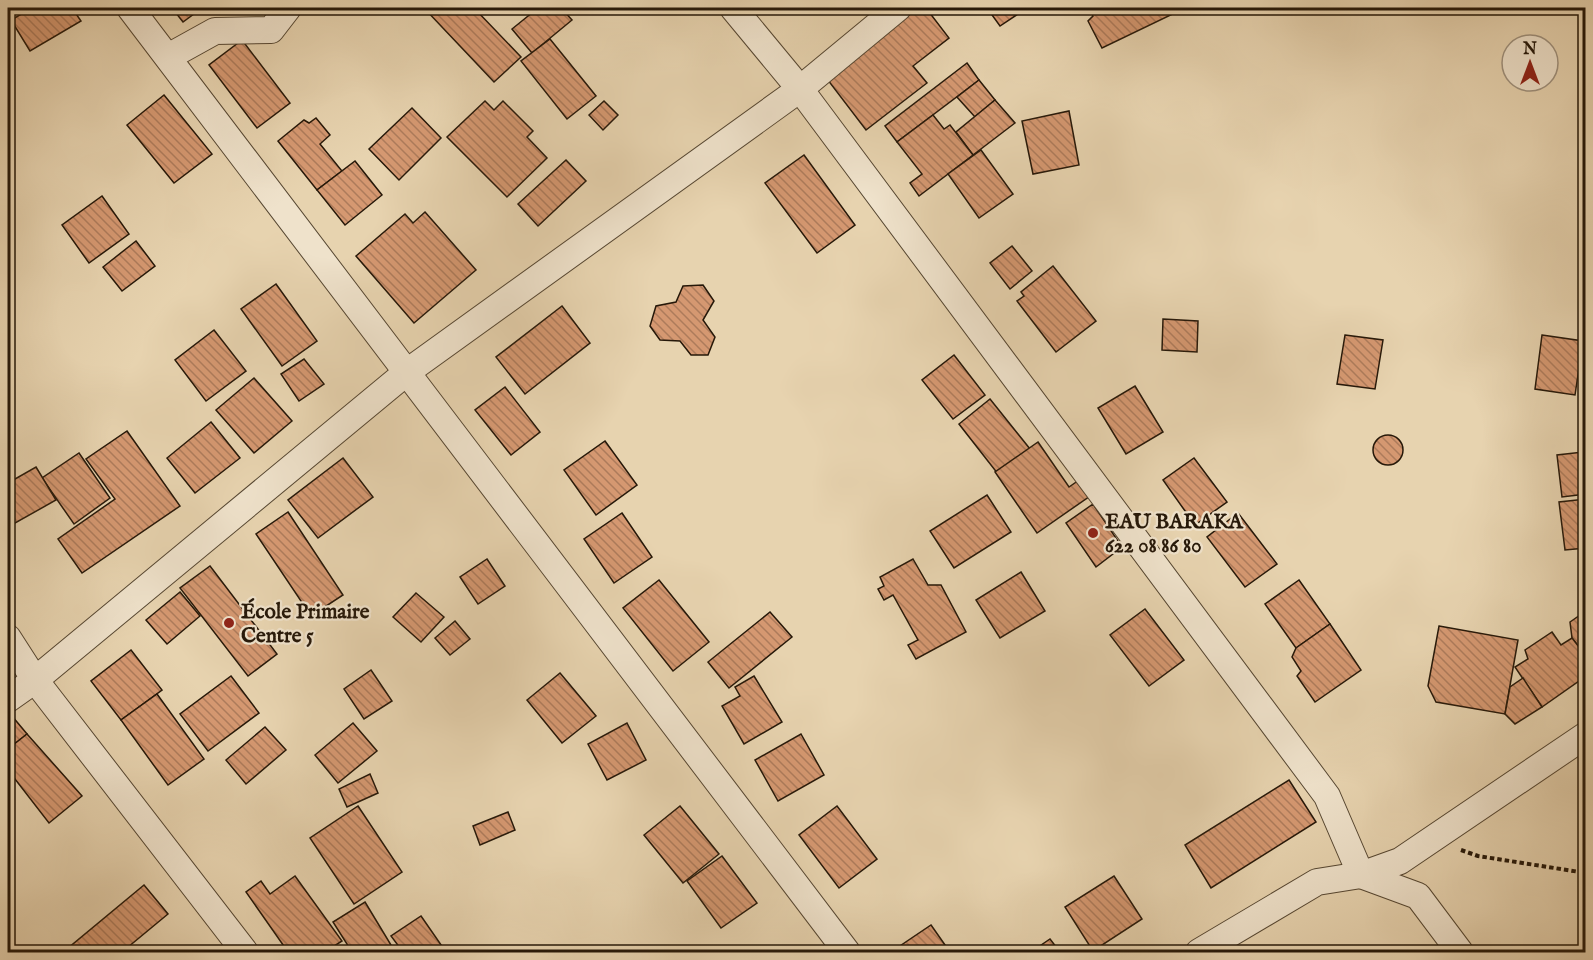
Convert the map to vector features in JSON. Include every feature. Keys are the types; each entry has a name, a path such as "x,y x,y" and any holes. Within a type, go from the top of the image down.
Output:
{"street":[{"path":"130,8 847,952"},
{"path":"168,57 215,31 271,30 288,8"},
{"path":"733,8 800,89 1327,796 1361,875 1418,896 1460,952"},
{"path":"8,699 35,680 407,372 800,89 898,8"},
{"path":"8,638 35,680 245,952"},
{"path":"1199,952 1317,882 1361,875 1400,861 1586,735"}],"path":[{"path":"1432,839 1478,856 1586,873"}],"building":[{"path":"32,8 72,8 81,21 30,51 11,20"},
{"path":"172,8 202,8 183,22"},
{"path":"424,8 474,8 521,57 494,82"},
{"path":"538,8 561,8 572,20 532,53 512,29"},
{"path":"913,8 926,8 949,38 913,66 927,83 866,130 824,75"},
{"path":"987,8 1027,8 1000,26"},
{"path":"1089,8 1177,8 1179,11 1102,48 1088,21 1093,16"},
{"path":"550,39 596,96 567,119 521,61"},
{"path":"242,40 290,103 257,128 209,65"},
{"path":"967,63 979,80 897,142 885,126"},
{"path":"979,80 995,100 975,117 957,97"},
{"path":"164,95 212,154 174,183 127,125"},
{"path":"995,100 1015,123 973,155 956,132"},
{"path":"485,101 494,110 503,101 533,131 527,137 547,158 507,197 447,137"},
{"path":"604,101 618,115 603,130 589,115"},
{"path":"412,108 441,138 399,180 369,149"},
{"path":"1069,111 1079,165 1033,174 1022,121"},
{"path":"933,115 944,129 950,125 973,155 919,196 910,183 922,174 897,142"},
{"path":"316,118 330,135 320,144 342,171 317,190 278,141 304,120 309,123"},
{"path":"981,150 1013,194 979,218 948,174"},
{"path":"804,155 855,225 817,253 765,183"},
{"path":"566,160 586,181 538,226 518,204"},
{"path":"355,161 382,195 345,225 317,190"},
{"path":"102,196 129,234 89,263 62,225"},
{"path":"425,212 476,270 414,323 356,256 405,214 413,223"},
{"path":"136,241 155,266 122,291 103,267"},
{"path":"1012,246 1032,271 1010,289 990,263"},
{"path":"1053,266 1096,321 1056,352 1017,301 1024,296 1021,292"},
{"path":"276,284 317,341 282,366 241,309"},
{"path":"703,285 714,301 703,320 715,337 708,355 691,355 680,341 660,340 650,326 656,306 676,302 683,286"},
{"path":"562,306 590,343 525,394 496,357"},
{"path":"1163,319 1198,321 1197,352 1162,350"},
{"path":"214,330 246,371 206,401 175,360"},
{"path":"1345,335 1383,340 1375,389 1337,384"},
{"path":"1542,335 1583,341 1575,395 1535,389"},
{"path":"954,355 985,395 953,419 922,380"},
{"path":"304,359 324,384 299,401 281,374"},
{"path":"254,378 292,421 254,453 216,410"},
{"path":"1135,386 1163,432 1126,454 1098,408"},
{"path":"505,387 540,432 511,455 475,410"},
{"path":"990,399 1030,449 998,474 959,424"},
{"path":"211,422 240,458 195,493 167,458"},
{"path":"127,431 180,506 82,573 58,539 115,499 86,459"},
{"path":"1388,435 1394,436 1402,444 1402,456 1394,464 1388,465 1382,464 1374,456 1373,450 1374,444 1382,436"},
{"path":"605,441 637,485 596,515 564,470"},
{"path":"1038,442 1069,487 1082,478 1093,494 1037,533 995,472"},
{"path":"1583,452 1586,494 1562,497 1557,455"},
{"path":"79,453 110,498 74,524 42,478"},
{"path":"343,458 373,497 318,538 288,500"},
{"path":"1194,458 1227,502 1195,525 1163,480"},
{"path":"36,467 56,500 8,527 8,483"},
{"path":"987,495 1011,532 954,568 930,531"},
{"path":"1586,499 1586,548 1565,550 1559,502"},
{"name":"EAU BARAKA 622 08 86 80","path":"1093,504 1122,547 1096,567 1066,523"},
{"path":"288,512 343,595 311,616 256,534"},
{"path":"622,513 652,557 614,583 584,539"},
{"path":"1238,513 1277,564 1245,587 1207,537"},
{"path":"487,559 505,586 478,604 460,577"},
{"path":"913,559 928,585 941,585 966,632 916,659 908,645 918,640 893,595 884,600 878,589 884,586 880,577"},
{"path":"210,566 277,654 248,676 180,588"},
{"path":"1021,572 1045,611 1000,638 976,600"},
{"path":"659,580 709,642 673,671 623,608"},
{"path":"1299,580 1330,624 1296,648 1265,604"},
{"path":"180,592 200,616 167,644 146,620"},
{"path":"416,593 444,617 421,642 393,617"},
{"path":"1145,609 1184,660 1149,686 1110,635"},
{"path":"1586,611 1586,656 1572,638 1570,622"},
{"path":"770,612 792,637 729,688 708,662"},
{"path":"455,621 470,639 450,655 435,638"},
{"path":"1330,624 1361,670 1315,702 1297,676 1301,671 1292,657 1296,648"},
{"path":"1439,626 1518,640 1505,714 1436,702 1428,686"},
{"path":"1552,632 1561,645 1572,638 1586,656 1586,676 1542,707 1515,667 1528,659 1525,650"},
{"path":"131,650 162,690 121,720 91,681"},
{"path":"371,670 392,701 364,719 344,689"},
{"path":"560,673 596,716 562,743 527,700"},
{"path":"231,676 259,713 208,751 180,714"},
{"path":"754,676 782,722 744,744 722,706 740,696 735,687"},
{"path":"1523,678 1542,707 1515,724 1505,714 1510,687"},
{"path":"157,694 204,759 168,785 121,720"},
{"path":"12,716 27,734 8,749 8,719"},
{"path":"353,723 377,751 338,783 315,755"},
{"path":"627,723 646,760 607,780 588,744"},
{"path":"265,727 286,750 246,784 226,760"},
{"path":"27,734 82,796 49,823 8,770 8,749"},
{"path":"801,734 824,775 778,801 755,760"},
{"path":"370,774 378,793 347,807 339,789"},
{"path":"1289,780 1316,822 1211,888 1185,845"},
{"path":"358,806 402,872 354,904 310,838"},
{"path":"680,806 719,854 683,883 644,835"},
{"path":"837,806 877,859 839,888 799,835"},
{"path":"508,812 515,830 480,845 473,826"},
{"path":"722,856 757,903 721,928 687,881"},
{"path":"295,876 342,941 325,952 288,952 246,892 261,881 270,894"},
{"path":"1114,876 1142,919 1093,951 1065,907"},
{"path":"144,885 168,914 122,952 69,952 67,949"},
{"path":"365,902 391,945 379,952 352,952 333,922"},
{"path":"421,916 446,952 403,952 391,936"},
{"path":"931,925 950,952 891,952"},
{"path":"1050,939 1060,952 1031,952"}],"place":[{"name":"EAU BARAKA 622 08 86 80","path":"1093,533"},
{"name":"École Primaire Centre 5","path":"229,623"}]}
